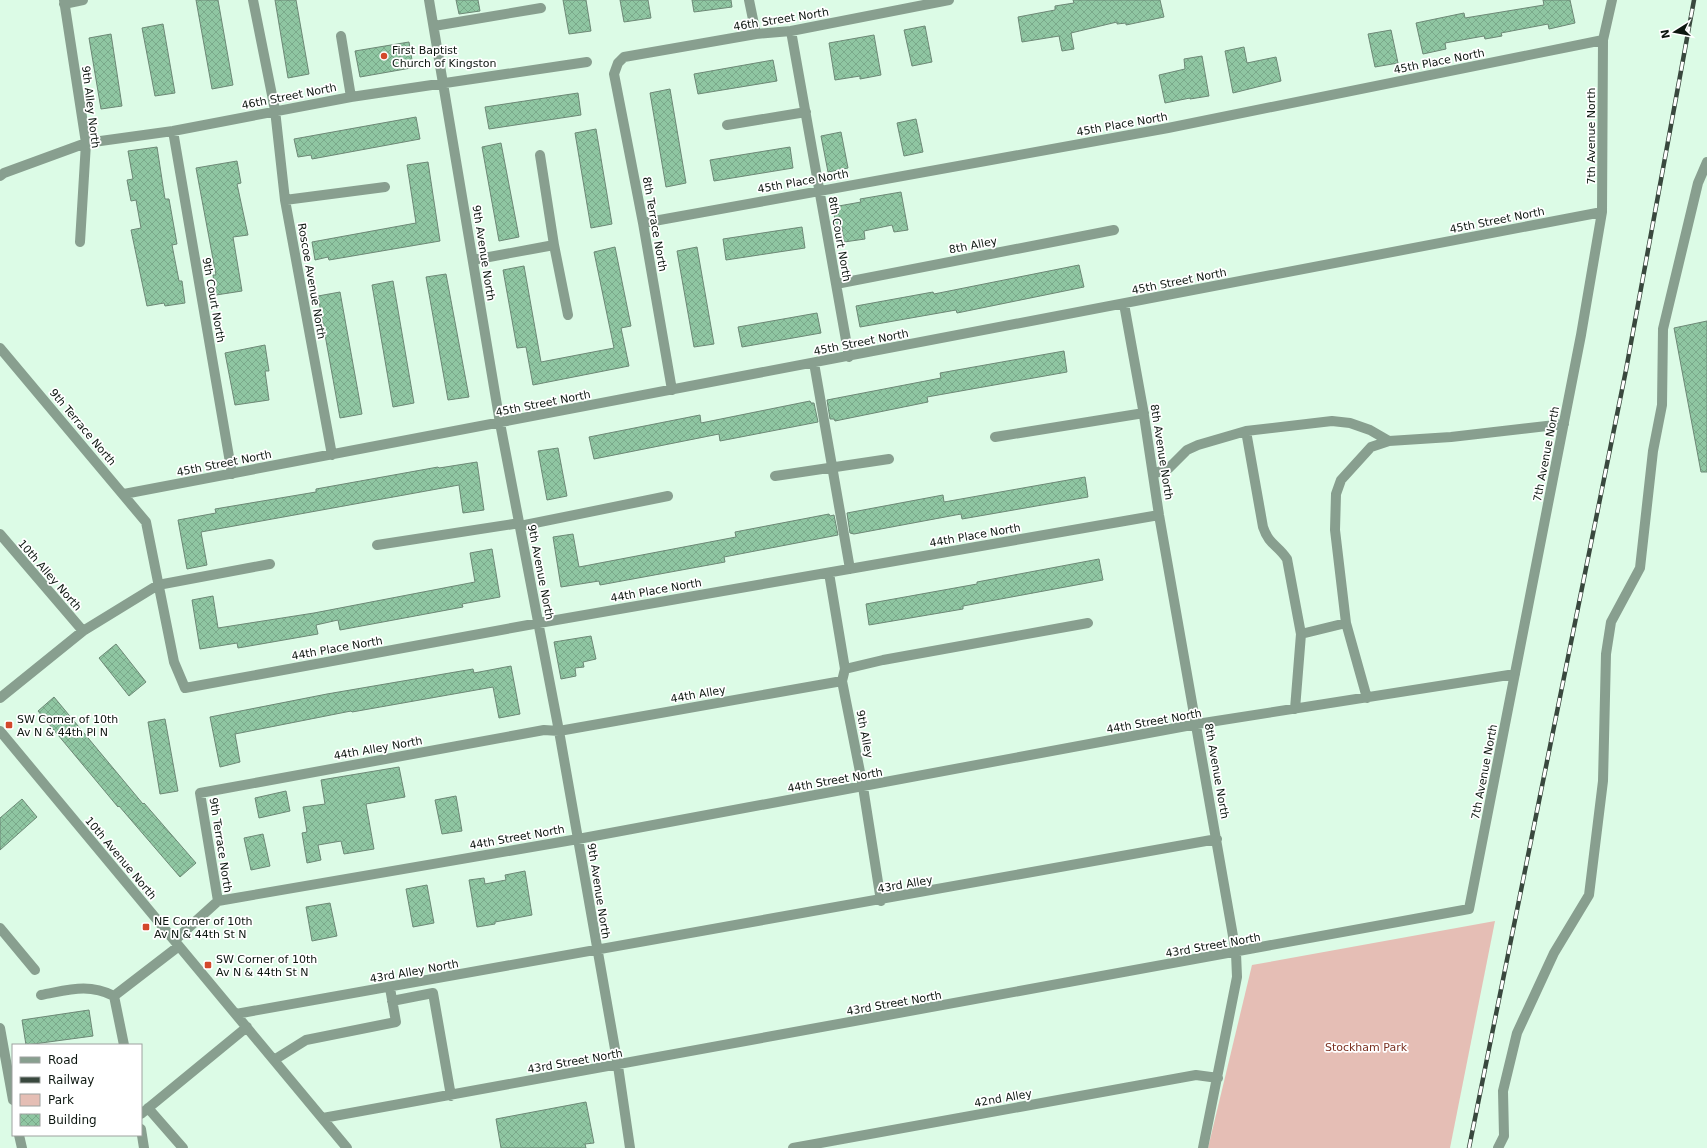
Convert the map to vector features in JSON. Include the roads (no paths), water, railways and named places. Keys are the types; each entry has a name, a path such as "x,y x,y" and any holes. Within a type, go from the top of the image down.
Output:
{"street":[{"path":"64,2 83,0"},
{"name":"Roscoe Avenue North","path":"253,0 275,110 286,200 332,455"},
{"name":"9th Avenue North","path":"429,0 500,423 559,731 618,1066 630,1148"},
{"path":"749,0 756,34"},
{"name":"46th Street North","path":"618,63 624,57 756,34 791,31 949,0"},
{"name":"7th Avenue North","path":"1469,909 1581,335 1602,212 1603,40 1612,0"},
{"name":"9th Alley North","path":"64,2 86,144 80,242"},
{"path":"434,26 541,8"},
{"name":"8th Court North","path":"791,31 849,357"},
{"path":"341,36 351,97"},
{"name":"45th Place North","path":"643,222 1168,128 1603,40"},
{"name":"46th Street North","path":"0,176 4,173 86,144 173,131 275,110 351,97 587,62"},
{"name":"8th Terrace North","path":"618,63 614,74 643,222 672,390"},
{"path":"727,125 806,112"},
{"name":"9th Court North","path":"173,131 232,474"},
{"path":"540,154 554,245 568,315"},
{"path":"1498,1148 1504,1136 1503,1091 1517,1033 1554,953 1589,895 1603,781 1606,654 1611,622 1640,568 1653,451 1662,405 1663,329 1698,183 1707,162"},
{"path":"286,200 385,187"},
{"name":"45th Street North","path":"124,494 849,357 1602,212"},
{"name":"8th Alley","path":"836,284 1114,230"},
{"path":"473,260 554,245"},
{"name":"8th Avenue North","path":"1124,304 1144,413 1159,515 1197,724 1236,953 1237,977 1203,1148"},
{"name":"9th Terrace North","path":"0,348 146,522 158,585"},
{"path":"814,363 850,569"},
{"path":"995,437 1144,413"},
{"path":"1153,474 1169,468 1187,450 1193,447 1246,431 1332,421 1356,425 1370,430 1389,441"},
{"path":"1367,698 1346,623 1335,530 1336,494 1341,480 1371,447 1389,441 1451,437 1564,424"},
{"path":"1246,431 1263,527 1267,538 1273,546 1282,551 1287,559 1301,634 1295,709"},
{"path":"775,476 889,459"},
{"path":"377,545 520,524 668,496"},
{"name":"44th Place North","path":"158,585 174,662 185,688 539,623 1159,515"},
{"name":"10th Alley North","path":"0,534 83,631"},
{"path":"0,698 83,631 158,585 270,564"},
{"name":"9th Alley","path":"829,573 845,669 842,681 863,787 882,900"},
{"path":"845,669 883,660 1088,623"},
{"path":"1301,634 1346,623"},
{"name":"44th Street North","path":"218,900 578,839 1197,724 1515,674"},
{"name":"44th Alley","path":"559,731 842,681"},
{"name":"44th Alley North","path":"200,793 544,730 559,731"},
{"name":"10th Avenue North","path":"0,731 347,1148"},
{"name":"9th Terrace North","path":"200,793 218,900"},
{"name":"43rd Alley","path":"597,950 1217,839"},
{"path":"114,996 177,943 218,900"},
{"name":"43rd Street North","path":"323,1118 618,1066 1469,909"},
{"path":"0,928 35,970"},
{"name":"43rd Alley North","path":"236,1014 390,988 597,950"},
{"path":"41,994 89,987 114,996"},
{"path":"274,1060 306,1040 396,1022 390,988"},
{"path":"392,1001 433,993 450,1096"},
{"path":"114,996 124,1044"},
{"path":"183,1148 144,1111 247,1027"},
{"path":"0,1028 12,1094"},
{"name":"42nd Alley","path":"793,1148 1196,1075 1218,1078"},
{"path":"142,1135 144,1148"},
{"path":"19,1136 22,1148"}],"railway":[{"path":"1469,1148 1626,370 1694,0"}],"place":[{"name":"First Baptist Church of Kingston","path":"384,56"},
{"name":"SW Corner of 10th Av N & 44th Pl N","path":"9,725"},
{"name":"NE Corner of 10th Av N & 44th St N","path":"146,927"},
{"name":"SW Corner of 10th Av N & 44th St N","path":"208,965"}],"park label":[{"name":"Stockham Park","path":"1366,1047"}]}
